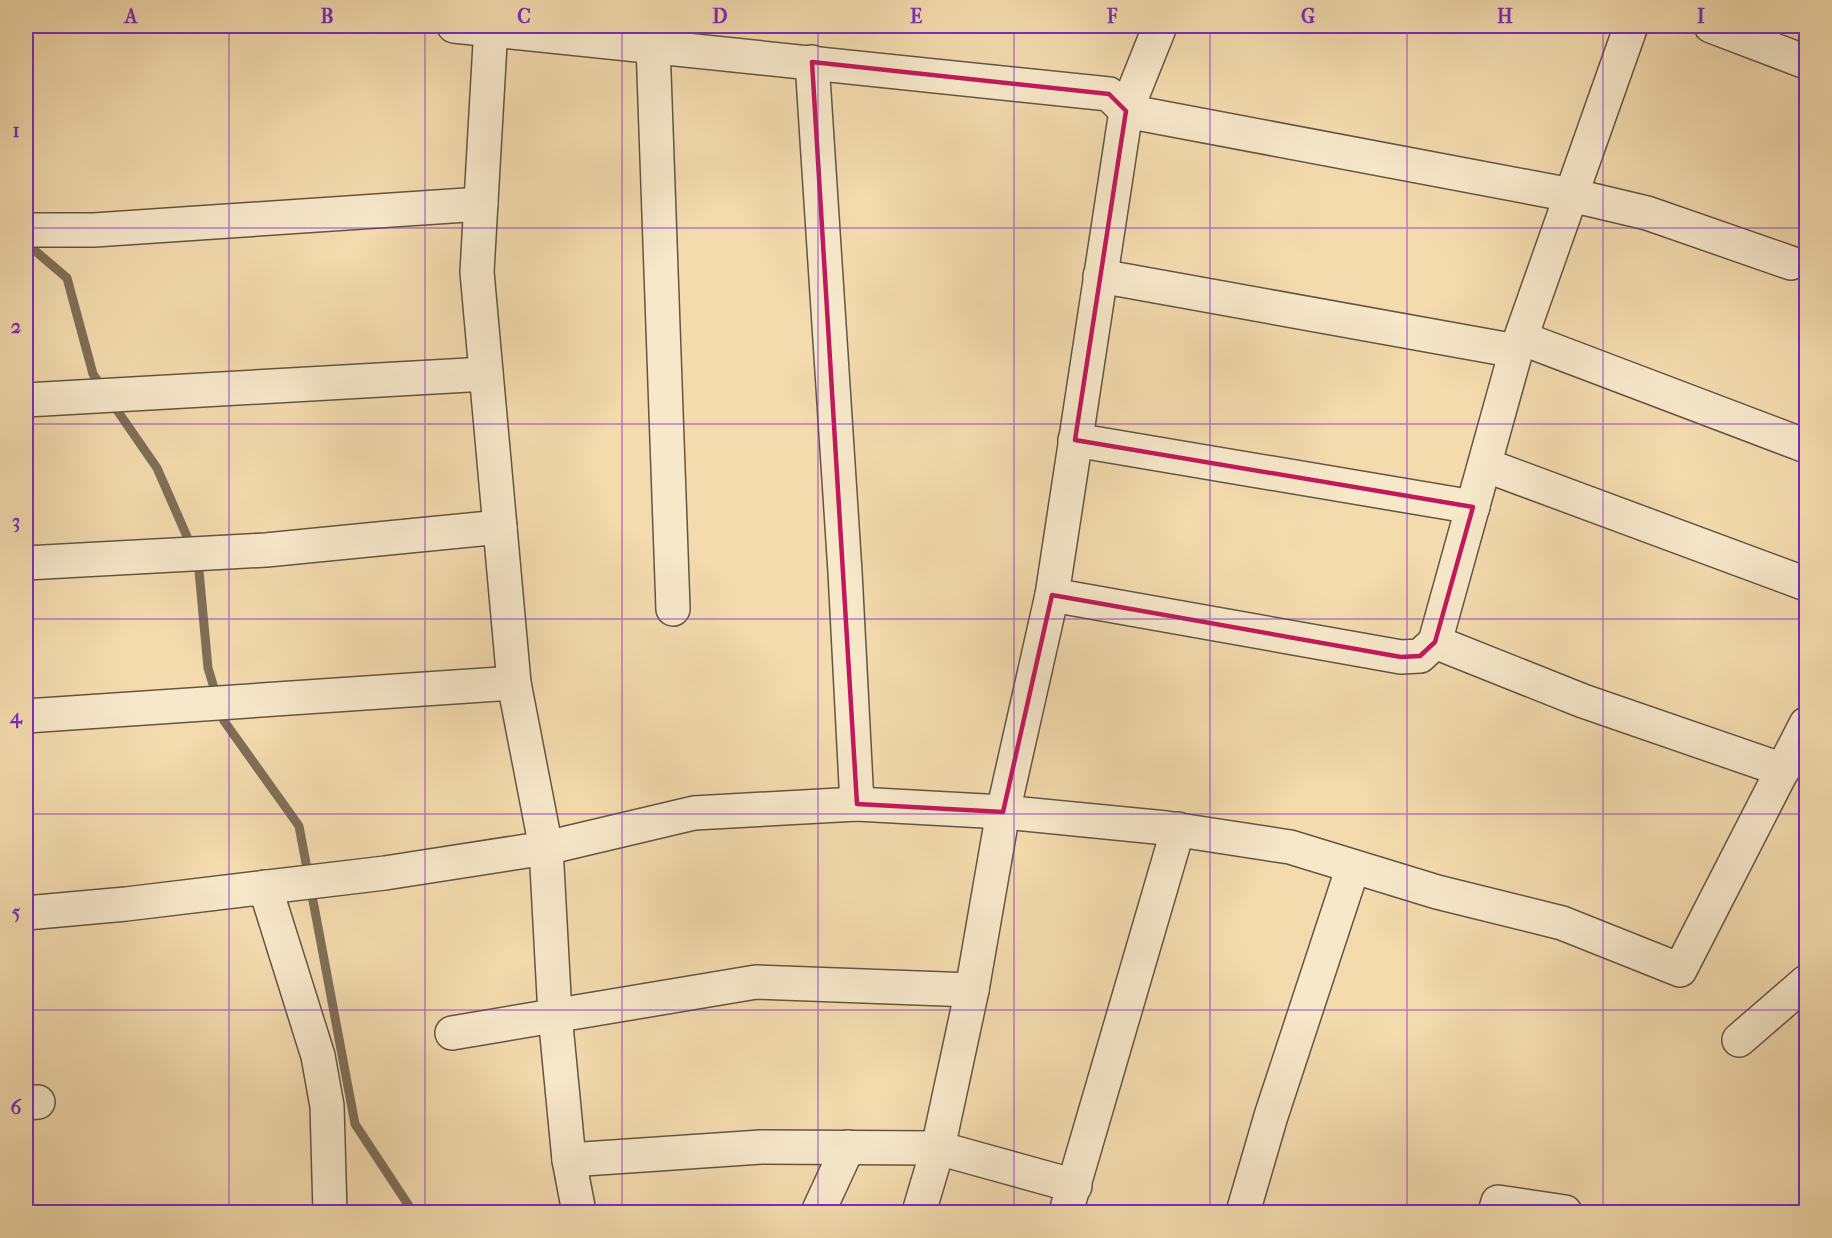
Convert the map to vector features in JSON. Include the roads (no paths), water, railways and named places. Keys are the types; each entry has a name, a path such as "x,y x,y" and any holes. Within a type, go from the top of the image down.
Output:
{"street":[{"path":"454,26 491,27 1109,94 1126,111 1571,195 1647,213 1791,263"},
{"path":"919,1212 938,1148 972,990 1003,812 1052,595 1126,111 1160,26"},
{"path":"1052,595 1401,657 1420,656 1435,642 1519,345 1631,26"},
{"path":"1711,26 1806,62"},
{"path":"491,27 477,272 514,682 546,848 555,1015 569,1160 579,1212"},
{"path":"652,45 674,609"},
{"path":"812,62 845,572 857,804"},
{"path":"28,230 94,230 481,204"},
{"path":"1100,276 1519,345 1806,446"},
{"path":"26,400 486,374"},
{"path":"1075,440 1473,507"},
{"path":"1485,465 1806,584"},
{"path":"26,563 195,554 500,527"},
{"path":"1435,642 1583,701 1783,770"},
{"path":"26,716 514,682"},
{"path":"26,913 126,904 385,873 546,848 694,813 857,804 1003,812 1178,829 1290,847 1437,892 1562,923 1680,970 1806,724"},
{"path":"569,1160 761,1147 938,1148 1071,1199 1178,829"},
{"path":"1243,1212 1270,1116 1353,867"},
{"path":"281,885 327,1106 330,1212"},
{"path":"452,1033 756,982 972,990"},
{"path":"1739,1040 1806,982"},
{"path":"818,1212 848,1148"},
{"path":"1495,1212 1498,1202 1565,1212"}],"waterway":[{"path":"26,243 67,278 93,374 103,389"},
{"path":"112,403 157,468 192,548"},
{"path":"198,560 208,668 224,721 299,826 355,1124 413,1212"}]}
